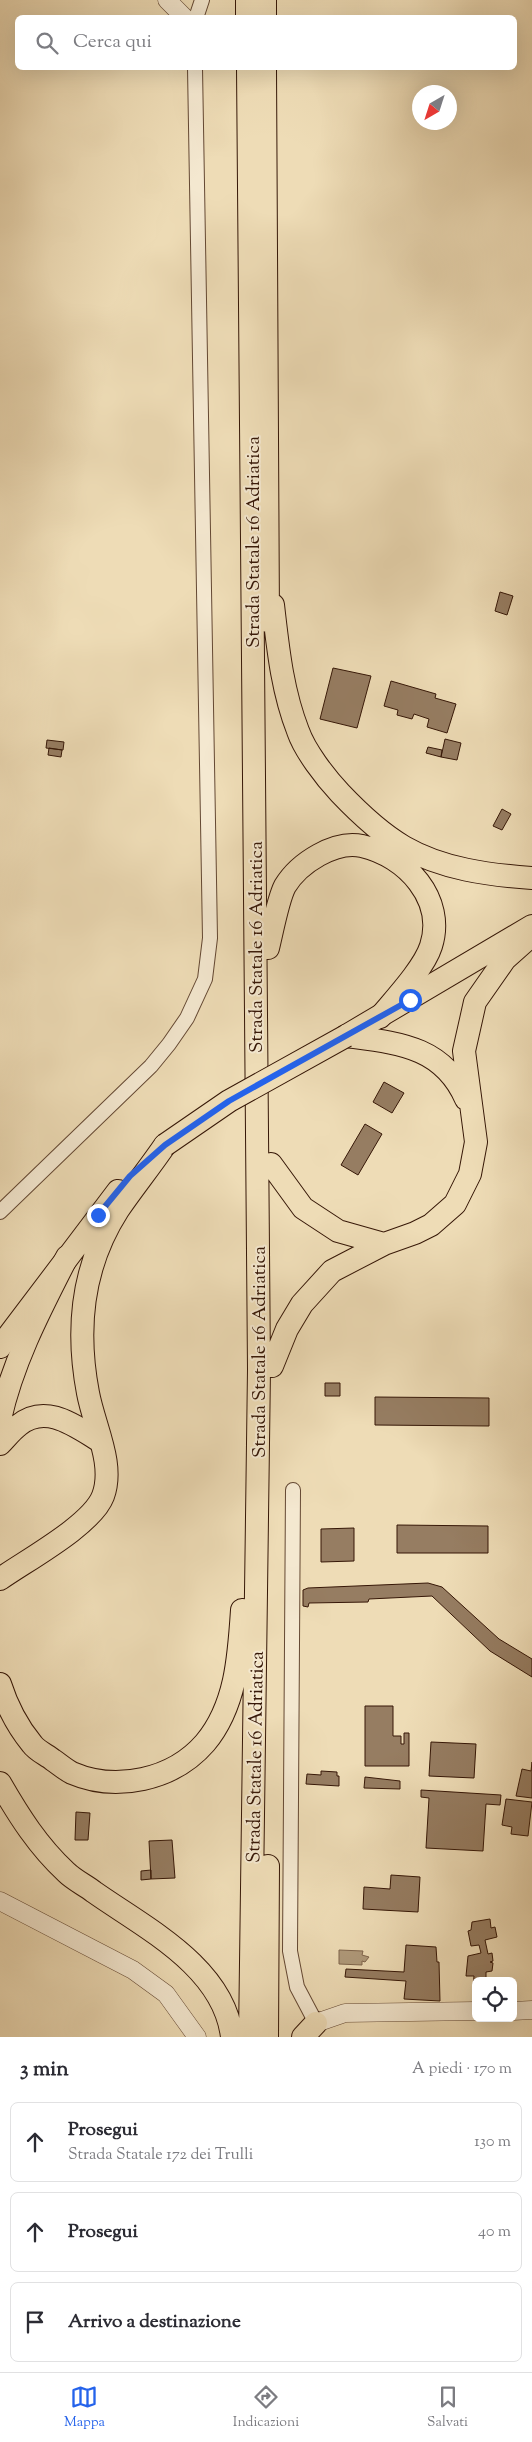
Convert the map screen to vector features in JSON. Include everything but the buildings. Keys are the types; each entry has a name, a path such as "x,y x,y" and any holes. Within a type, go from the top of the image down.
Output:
{"main road":[{"path":"247,0 247,15"},
{"path":"264,0 265,15"},
{"name":"Strada Statale 16 Adriatica","path":"248,70 259,1327 250,2037"},
{"name":"Strada Statale 16 Adriatica","path":"265,70 268,948 272,1366 267,2037"},
{"path":"268,558 281,675 298,733 327,779 363,817 404,847 452,866 491,875 532,878"},
{"path":"268,948 285,886 305,864 330,848 361,846 397,860 422,883 434,914 431,946 414,975 380,1017"},
{"path":"0,1347 66,1257 130,1176 165,1145 229,1101 380,1017 532,926"},
{"path":"272,1366 287,1329 302,1304 332,1271 384,1244 415,1234 431,1225 455,1204 470,1174 476,1142 464,1051 475,1002 505,959 532,935"},
{"path":"346,1036 397,1043 437,1059 458,1080 473,1114"},
{"path":"0,1578 85,1520 103,1498 108,1474 88,1393 81,1335 87,1282 101,1245 118,1212 165,1145"},
{"path":"271,1164 303,1208 338,1232 384,1244"},
{"path":"0,1419 5,1396 30,1329 66,1257"},
{"path":"0,1684 6,1704 33,1746 72,1773 109,1782 144,1780 179,1765 204,1744 226,1709 233,1687 239,1644 259,1327"},
{"path":"0,1444 20,1424 42,1414 65,1420 100,1441"},
{"path":"0,1783 31,1835 66,1873 172,1946 198,1970 218,1996 231,2028 232,2037"}],"street":[{"path":"167,0 182,15"},
{"path":"197,15 202,0"},
{"path":"0,1212 151,1066 187,1018 205,979 210,938 195,70"},
{"path":"292,1490 290,1950 297,1987 310,2030 345,2014 472,2011"},
{"path":"0,1900 133,1970 166,1994 197,2037"},
{"path":"517,2011 532,2010"}],"shaded area":[{"path":"339,1950 363,1951 362,1955 369,1957 365,1962 362,1961 362,1965 339,1964"}],"route":[{"path":"98,1215 130,1176 165,1145 229,1101 410,1000"}]}
